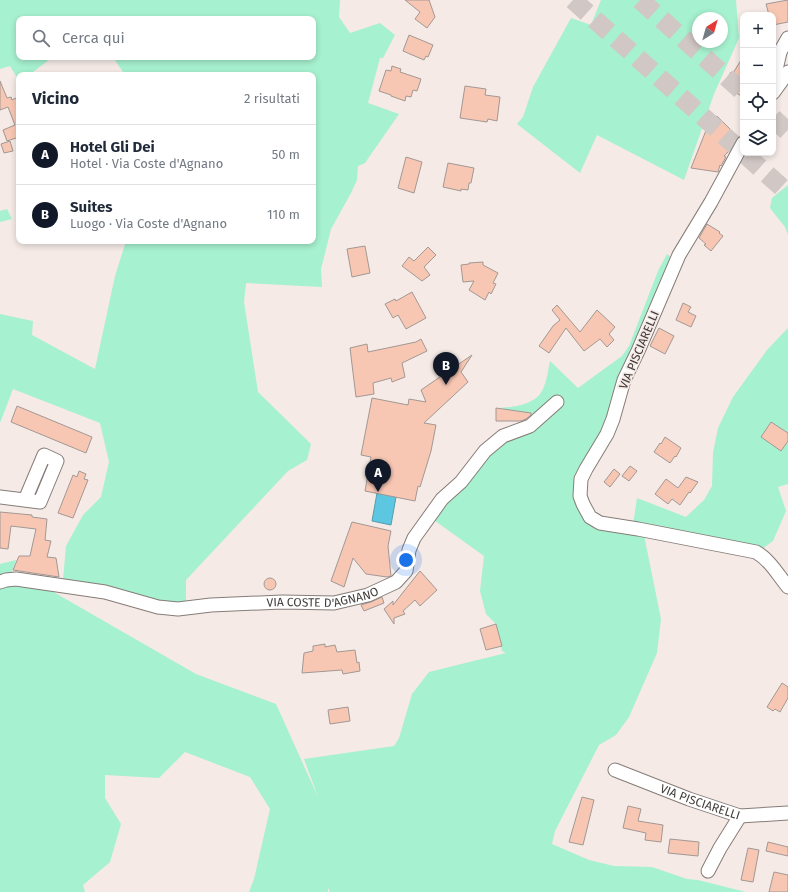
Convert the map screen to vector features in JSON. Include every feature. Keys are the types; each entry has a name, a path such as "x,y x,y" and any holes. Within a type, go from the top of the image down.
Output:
{"street":[{"path":"776,70 780,52 788,38"},
{"path":"776,89 788,72"},
{"name":"VIA PISCIARELLI","path":"740,149 711,202 679,255 624,380 613,419 607,434 582,478 580,496 590,517 600,523 756,552 763,557 788,587"},
{"name":"VIA COSTE D'AGNANO","path":"0,582 16,579 105,592 158,607 178,609 211,605 282,602 334,603 368,596 396,582 406,571 409,550 414,538 442,499 461,482 485,451 503,436 530,426 557,402"},
{"path":"0,497 25,500"},
{"name":"VIA PISCIARELLI","path":"615,770 689,799 740,816 788,814"},
{"path":"708,871 740,816"}],"green space":[{"path":"0,0 340,0 339,17 350,33 380,23 395,35 383,58 380,58 368,103 399,114 365,163 358,166 357,180 331,229 321,269 322,287 246,283 244,302 258,392 311,444 307,460 288,471 186,580 186,601 164,603 63,580 66,546 83,515 101,497 109,462 100,423 13,389 0,423 0,314 33,321 32,335 95,369 115,276 125,244 316,244 316,72 123,72 115,60 316,60 316,16 16,16 16,60 49,60 33,72 16,72 16,76 10,66 0,69"},
{"path":"601,0 736,0 739,38 714,94 684,180 597,135 580,173 517,124 523,117 533,87 571,18 591,25"},
{"path":"788,185 788,235 785,227 770,208 772,198"},
{"path":"7,209 12,219 0,222 0,211"},
{"path":"667,254 673,259 609,421 580,474 585,517 644,535 661,619 657,653 629,717 616,735 599,745 555,831 552,844 589,860 614,866 652,867 687,879 698,880 746,892 330,892 328,888 328,892 249,892 254,879 270,809 250,777 185,752 159,778 105,775 105,798 121,824 110,862 83,885 85,892 0,892 0,586 7,583 50,590 196,674 276,704 318,797 304,759 394,746 399,738 412,694 429,672 506,653 502,651 496,624 486,614 480,591 484,556 431,518 465,486 485,456 542,416 499,408 524,404 535,399 543,389 550,361 578,388 622,356 629,346 658,271"},
{"path":"788,328 788,484 778,487 786,511 773,541 762,549 720,538 633,525 637,498 686,517 704,500 712,486 713,453 718,428 733,397 767,350"},
{"path":"16,560 11,574 0,578 0,564"}],"water":[{"path":"377,493 396,497 391,525 372,521"}],"building":[{"path":"405,0 429,0 435,17 427,28 415,19 420,12"},
{"path":"788,0 788,22 776,24 776,12 768,12 766,4"},
{"path":"409,35 433,45 428,57 426,56 424,60 403,51"},
{"path":"740,62 740,95 723,85 731,72 733,73"},
{"path":"392,66 401,69 400,72 421,79 417,91 413,90 411,97 406,96 405,101 379,91 386,70 391,71"},
{"path":"0,81 7,98 11,97 12,100 16,98 16,138 7,141 3,130 15,125 8,107 0,110"},
{"path":"465,86 486,89 485,95 500,97 497,121 488,119 487,122 460,118"},
{"path":"717,116 738,137 731,149 724,156 726,157 721,166 720,165 718,172 691,168 707,128"},
{"path":"10,141 13,151 4,153 1,144"},
{"path":"406,157 422,162 414,193 398,188"},
{"path":"448,163 474,168 468,190 461,189 461,191 443,187"},
{"path":"707,224 720,232 719,233 723,236 711,251 699,238"},
{"path":"365,246 370,273 352,277 347,249"},
{"path":"428,247 436,255 424,267 430,275 422,281 402,266 409,257 414,261"},
{"path":"483,262 483,265 498,273 493,283 496,284 491,294 489,292 485,300 469,290 474,281 463,282 461,265"},
{"path":"412,292 426,318 406,329 398,315 393,318 385,304 395,299 396,301"},
{"path":"683,303 691,307 688,312 696,316 691,327 676,320"},
{"path":"557,305 580,332 597,310 615,327 609,334 614,340 607,347 600,339 584,351 566,328 549,353 539,346 553,326 560,320 552,310"},
{"path":"659,328 674,336 665,354 650,346"},
{"path":"421,339 427,351 402,363 405,377 392,382 391,378 373,383 374,394 356,397 350,348 367,344 368,352 416,342"},
{"path":"472,355 461,372 468,382 424,423 436,425 431,451 420,487 418,486 415,501 365,491 371,457 361,455 372,398 408,405 409,399 426,402 421,390"},
{"path":"17,406 92,437 86,453 11,422"},
{"path":"496,408 531,413 531,415 521,421 496,421"},
{"path":"771,422 788,433 788,441 781,451 761,437"},
{"path":"665,437 681,448 676,457 675,456 670,463 654,452"},
{"path":"630,466 637,471 629,481 622,476"},
{"path":"614,469 620,474 610,487 604,482"},
{"path":"79,471 86,474 84,479 88,480 73,518 58,513 73,475 77,477"},
{"path":"686,477 698,482 680,505 672,499 668,504 655,494 666,479 678,488"},
{"path":"0,512 32,515 32,517 47,519 45,540 51,541 47,557 56,558 59,577 13,570 19,556 30,556 36,529 11,526 8,549 0,548"},
{"path":"352,522 391,531 388,546 391,576 387,577 366,574 353,558 344,587 331,581"},
{"path":"420,571 437,590 420,606 415,600 403,611 405,614 394,618 394,624 384,609 393,601 393,605"},
{"path":"268,578 272,578 276,584 272,590 268,590 264,586 264,582"},
{"path":"382,597 384,603 364,611 361,605"},
{"path":"496,624 502,646 486,650 480,629"},
{"path":"325,644 325,647 335,645 337,652 355,650 360,671 343,674 342,670 302,673 304,653 313,651 313,646"},
{"path":"782,683 788,687 788,698 780,712 775,709 773,711 767,707"},
{"path":"348,707 350,721 330,724 328,710"},
{"path":"582,797 594,800 583,845 569,842"},
{"path":"628,806 641,809 638,821 663,825 661,842 645,840 646,833 623,828"},
{"path":"670,839 699,842 698,856 668,853"},
{"path":"768,842 788,847 788,856 766,851"},
{"path":"748,848 759,850 753,882 741,880"},
{"path":"774,872 788,875 788,892 769,892"}],"tunnel":[{"path":"573,0 788,193"},
{"path":"640,0 740,89"},
{"path":"775,120 788,132"}],"place":[{"name":"Suites","path":"446,385"},
{"name":"Hotel Gli Dei","path":"378,492"}]}
